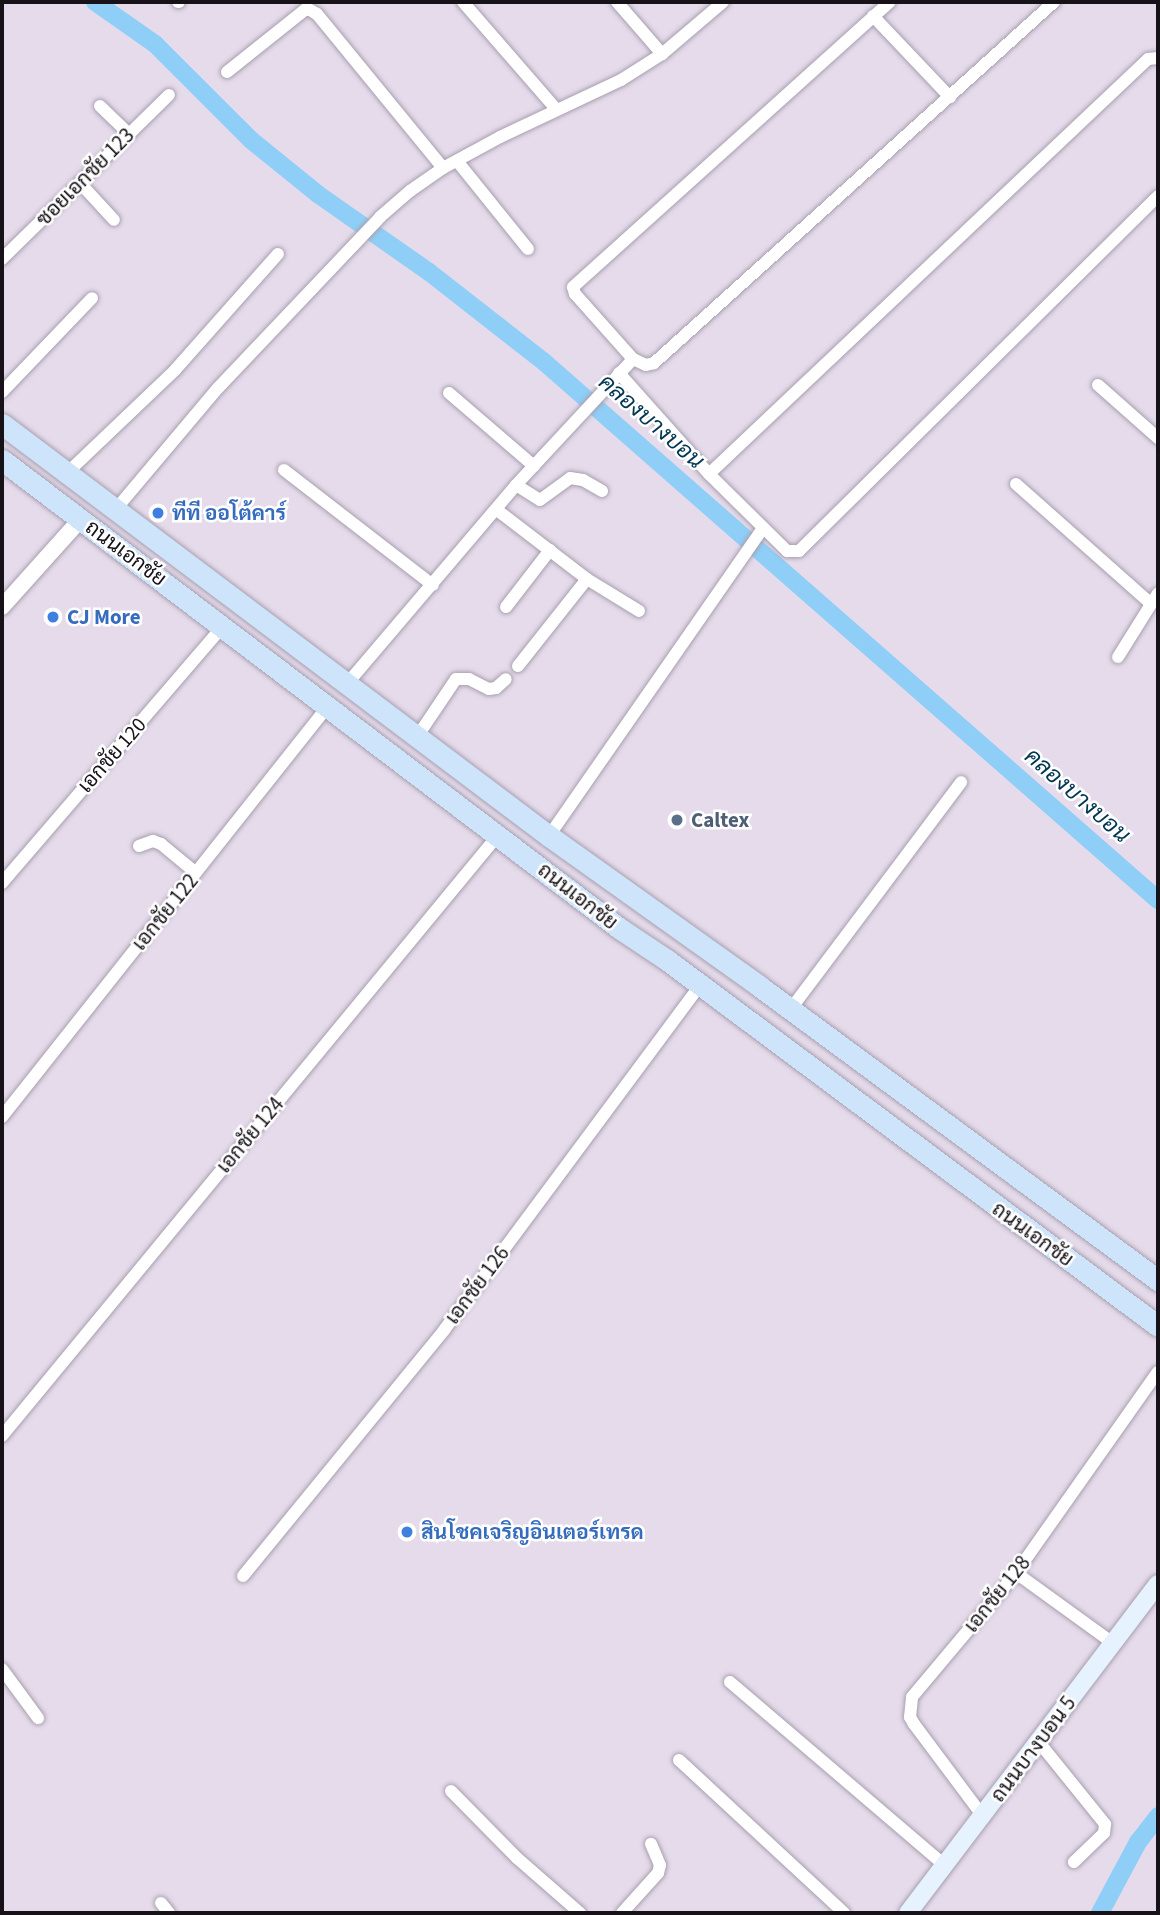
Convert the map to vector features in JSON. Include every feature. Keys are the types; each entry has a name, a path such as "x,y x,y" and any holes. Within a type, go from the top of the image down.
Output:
{"main road":[{"name":"ถนนเอกชัย","path":"2,424 549,836 1158,1280"},
{"name":"ถนนเอกชัย","path":"2,460 499,834 619,928 700,985 1158,1326"},
{"path":"939,1165 963,1138"},
{"name":"ถนนบางบอน 5","path":"908,1913 1158,1584"}],"street":[{"path":"463,2 556,109"},
{"path":"617,2 662,54"},
{"path":"116,509 218,388 380,218 443,168 556,109 621,80 662,54 723,2"},
{"path":"890,2 573,287 575,294 633,359 646,365 654,363 1055,2"},
{"path":"226,72 306,9 310,10 317,14 443,168"},
{"path":"873,16 950,97"},
{"path":"709,474 1148,59 1158,58"},
{"name":"ซอยเอกชัย 123","path":"2,259 169,95"},
{"path":"100,106 129,134"},
{"path":"457,161 527,249"},
{"path":"80,183 114,220"},
{"path":"619,373 759,533 788,551 799,551 1158,196"},
{"path":"67,473 175,370 278,254"},
{"path":"2,392 92,298"},
{"path":"346,685 516,485 633,359"},
{"path":"1098,385 1158,438"},
{"path":"449,393 534,466"},
{"path":"284,470 433,585"},
{"path":"516,485 540,500 570,478 583,480 602,491"},
{"path":"1016,484 1154,598 1118,657"},
{"path":"497,510 587,579 639,611"},
{"path":"2,607 81,519"},
{"path":"549,836 759,533"},
{"path":"506,607 550,550"},
{"path":"519,666 587,579"},
{"name":"เอกชัย 120","path":"2,883 222,627"},
{"path":"416,737 456,679 469,679 489,689 496,688 506,680"},
{"name":"เอกชัย 122","path":"2,1116 328,706"},
{"path":"790,1010 961,782"},
{"name":"เอกชัย 124","path":"2,1436 499,834"},
{"path":"139,846 153,841 161,844 196,873"},
{"name":"เอกชัย 126","path":"243,1576 444,1331 700,985"},
{"name":"เอกชัย 128","path":"982,1815 914,1724 910,1710 912,1697 1016,1573 1158,1372"},
{"path":"1016,1573 1114,1644"},
{"path":"2,1669 38,1718"},
{"path":"730,1682 944,1865"},
{"path":"1038,1741 1105,1824 1104,1833 1074,1862"},
{"path":"679,1760 844,1913"},
{"path":"451,1791 517,1858 580,1913"},
{"path":"622,1913 658,1873 660,1865 651,1844"}],"waterway":[{"name":"คลองบางบอน","path":"95,2 155,44 251,140 319,195 429,272 543,361 1158,900"},
{"path":"1100,1913 1138,1842 1158,1816"}],"place":[{"name":"ทีที ออโต้คาร์","path":"158,513"},
{"name":"CJ More","path":"53,617"},
{"name":"Caltex","path":"677,820"},
{"name":"สินโชคเจริญอินเตอร์เทรด","path":"407,1532"}]}
